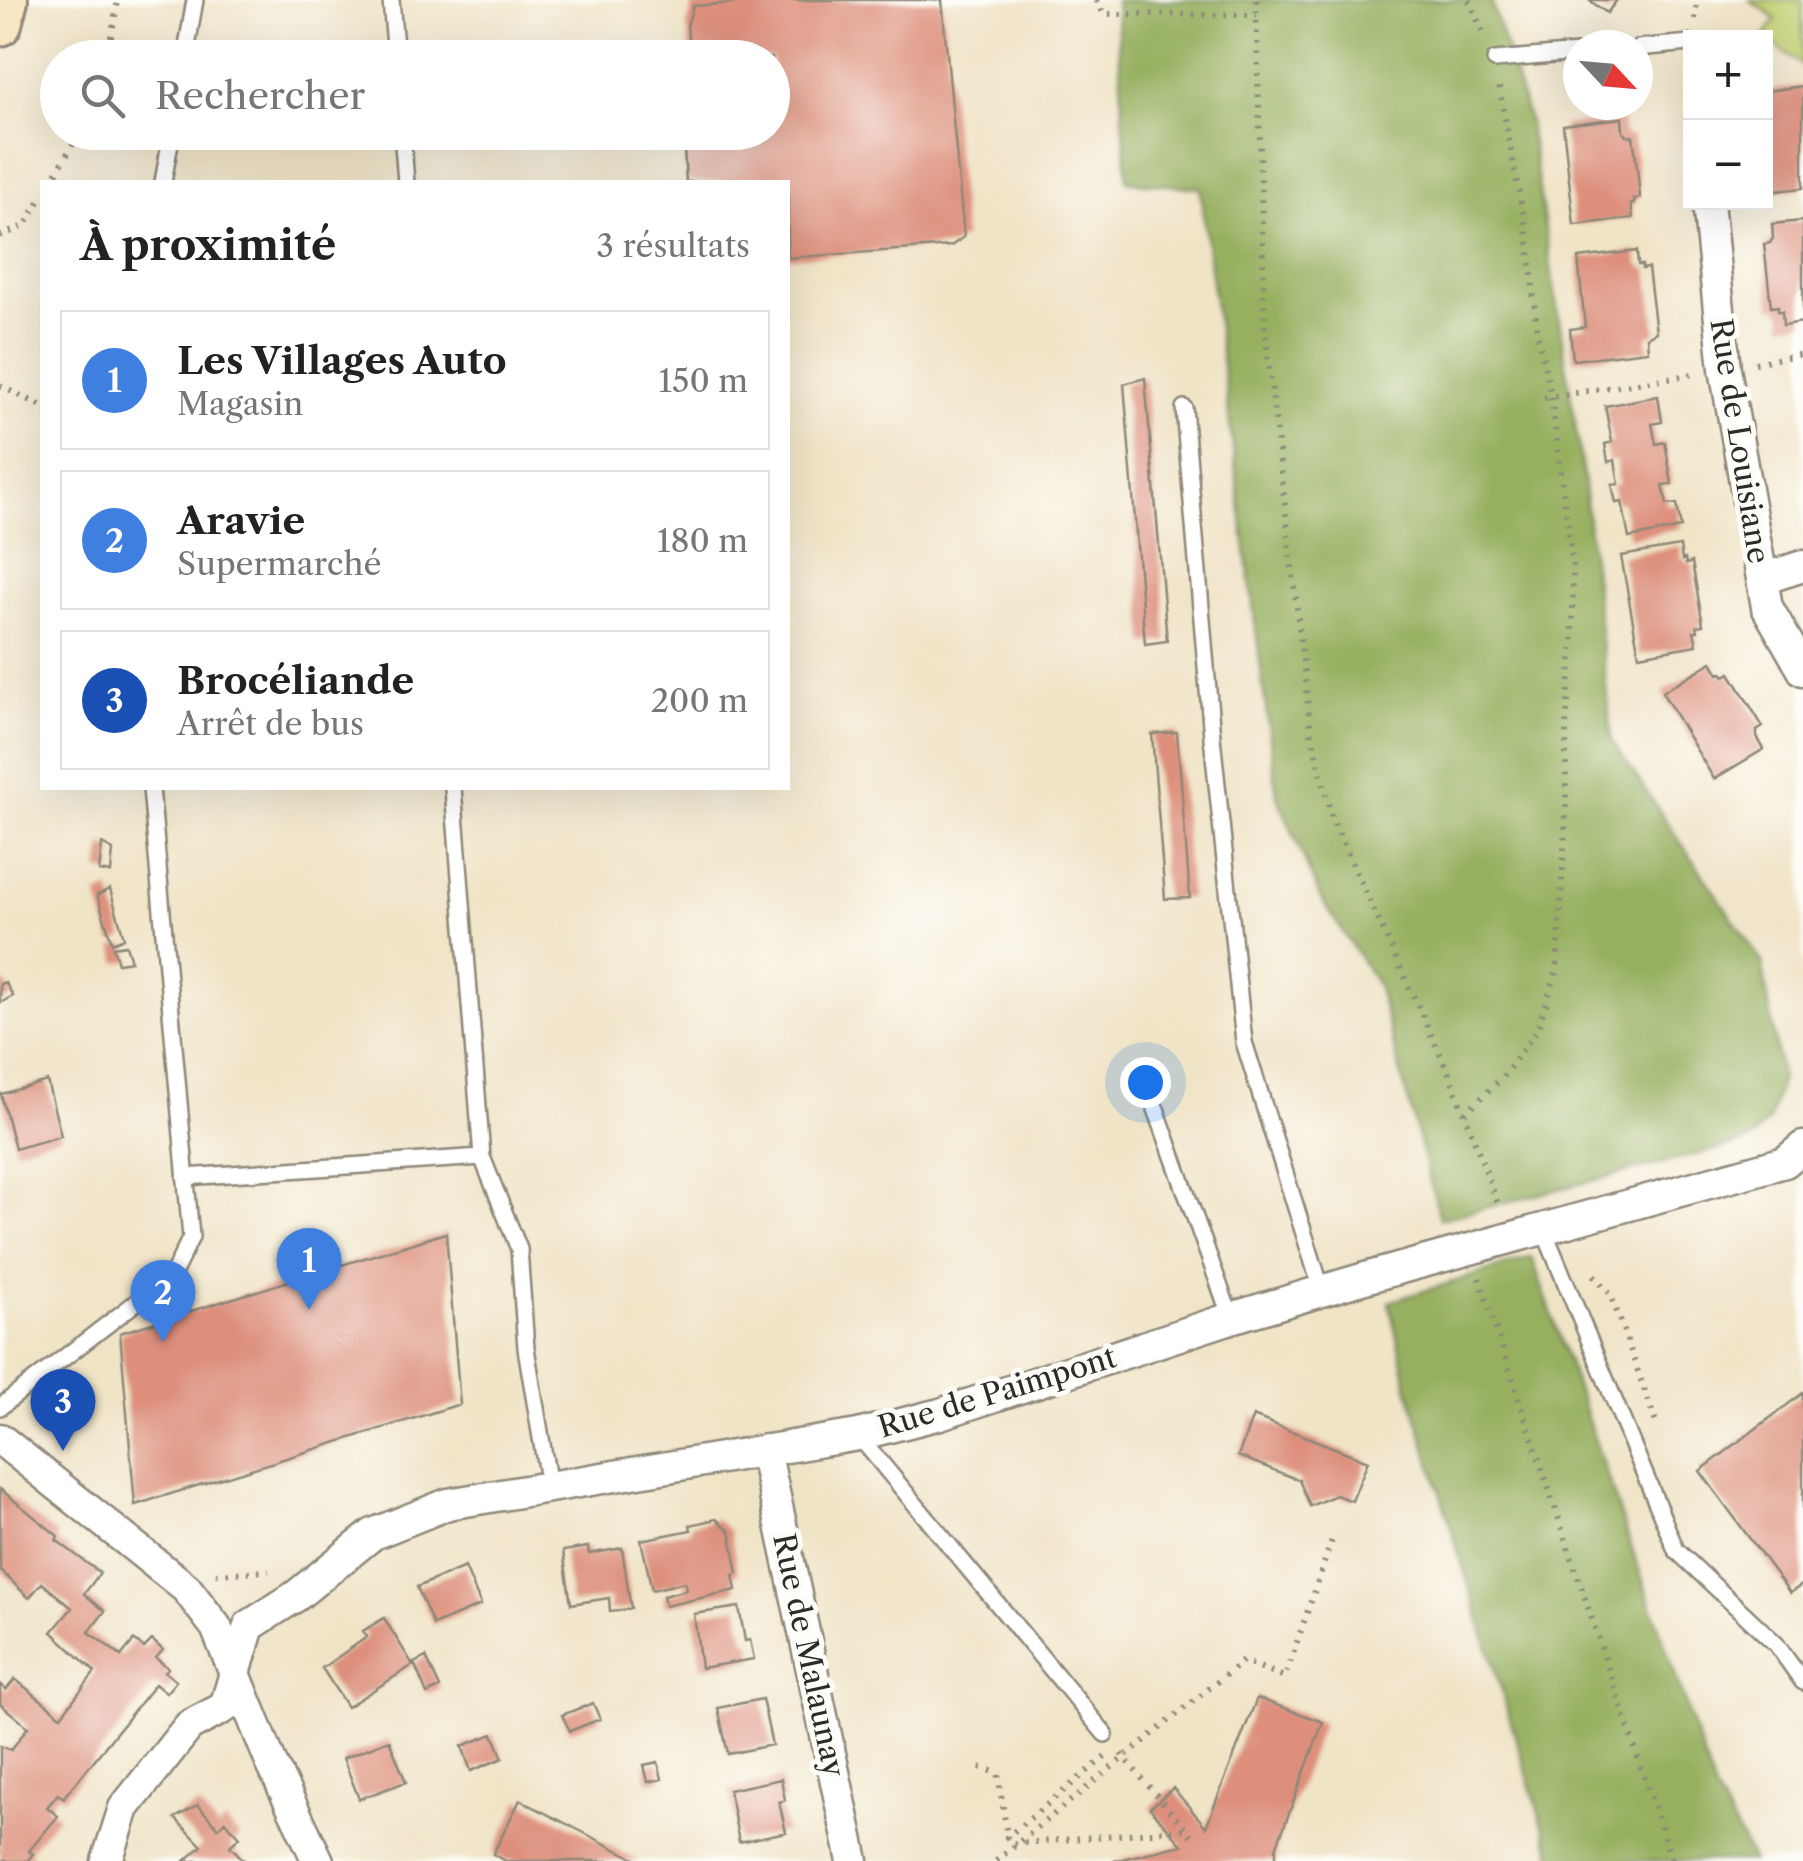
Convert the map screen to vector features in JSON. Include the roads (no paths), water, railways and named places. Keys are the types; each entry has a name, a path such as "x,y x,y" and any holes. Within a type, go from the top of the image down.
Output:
{"main road":[{"path":"0,24 6,0"}],"street":[{"name":"Rue de Louisiane","path":"1709,210 1725,370 1767,607 1803,670"},
{"path":"1762,578 1803,566"},
{"name":"Rue de Paimpont","path":"107,1861 124,1808 189,1726 224,1707 249,1626 296,1596 372,1534 448,1504 858,1434 940,1414 1230,1318 1510,1236 1784,1162 1803,1148"},
{"path":"0,1439 186,1588 216,1627 270,1760 318,1861"},
{"name":"Rue de Malaunay","path":"766,1450 853,1861"}],"lane":[{"path":"188,40 195,0"},
{"path":"391,0 394,40"},
{"path":"1653,47 1683,44"},
{"path":"1494,60 1563,54"},
{"path":"164,180 169,150"},
{"path":"403,150 406,180"},
{"path":"1184,408 1212,737 1244,1042 1322,1291"},
{"path":"0,1407 173,1274 191,1238 150,790"},
{"path":"453,790 482,1156 519,1249 526,1348 549,1486"},
{"path":"1156,1109 1230,1318"},
{"path":"185,1177 482,1156"},
{"path":"1542,1228 1676,1550 1776,1644 1803,1682"},
{"path":"858,1434 1105,1734"}],"place":[{"name":"Les Villages Auto","path":"309,1310"},
{"name":"Aravie","path":"163,1342"},
{"name":"Brocéliande","path":"63,1451"}]}
